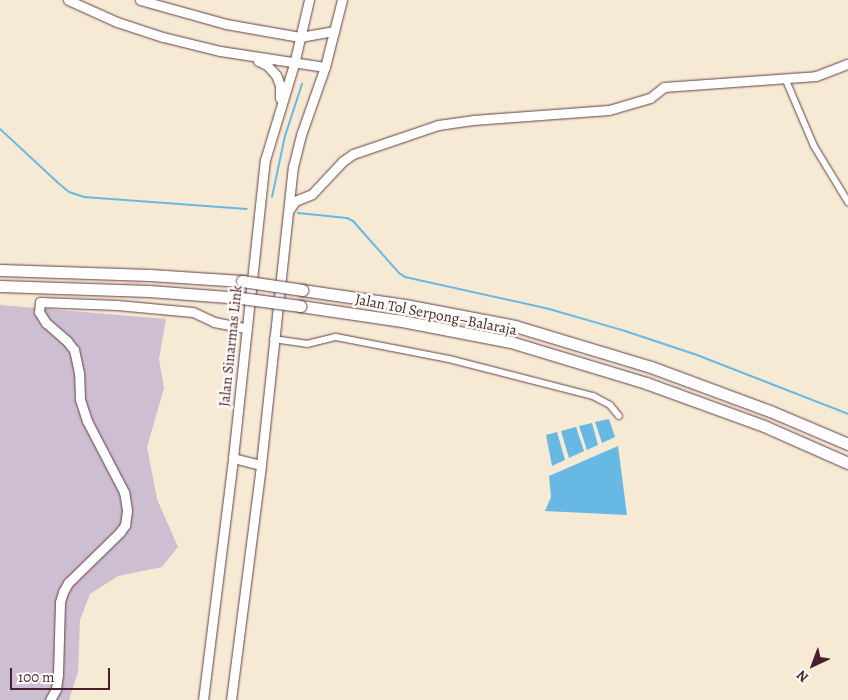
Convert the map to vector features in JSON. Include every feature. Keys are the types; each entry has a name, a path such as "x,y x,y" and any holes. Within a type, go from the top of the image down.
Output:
{"highway":[{"name":"Jalan Tol Serpong–Balaraja","path":"0,270 150,275 242,281 405,305 514,326 651,367 770,410 848,444"},
{"name":"Jalan Tol Serpong–Balaraja","path":"0,286 150,291 241,298 402,321 511,342 646,383 764,426 848,462"}],"street":[{"path":"68,0 117,22 163,37 246,56 325,67"},
{"path":"140,0 226,24 300,37 334,31"},
{"name":"Jalan Sinarmas Link","path":"203,700 233,458 265,160 294,64 309,0"},
{"path":"231,700 261,465 293,167 301,134 325,67 342,0"},
{"path":"246,56 267,65 276,75 280,85 280,106"},
{"path":"288,211 295,201 312,194 352,154 438,125 473,120 609,110 650,98 664,87 816,76 848,64"},
{"path":"786,78 814,146 848,202"},
{"path":"50,700 56,689 58,674 60,602 63,592 68,583 120,532 125,525 127,510 124,492 86,421 80,400 79,373 74,350 67,341 46,324 39,312 40,302 117,305 193,312 214,322 246,328"},
{"path":"274,340 307,344 336,337 448,359 593,396 610,405 619,416"},
{"path":"233,458 261,465"}],"shaded area":[{"path":"0,305 166,319 159,359 164,388 147,447 157,499 178,547 162,567 118,576 90,594 80,620 78,672 69,700 0,700"}],"water":[{"path":"609,419 615,437 602,443 595,422"},
{"path":"592,423 598,445 587,450 579,426"},
{"path":"576,427 584,451 569,458 561,431"},
{"path":"557,432 565,460 552,466 546,435"},
{"path":"618,446 627,515 545,511 551,497 549,476"}],"waterway":[{"path":"272,197 285,136 302,84"},
{"path":"0,129 69,192 84,197 247,209"},
{"path":"298,213 347,218 353,221 399,273 405,277 549,309 625,331 697,355 848,414"}]}
